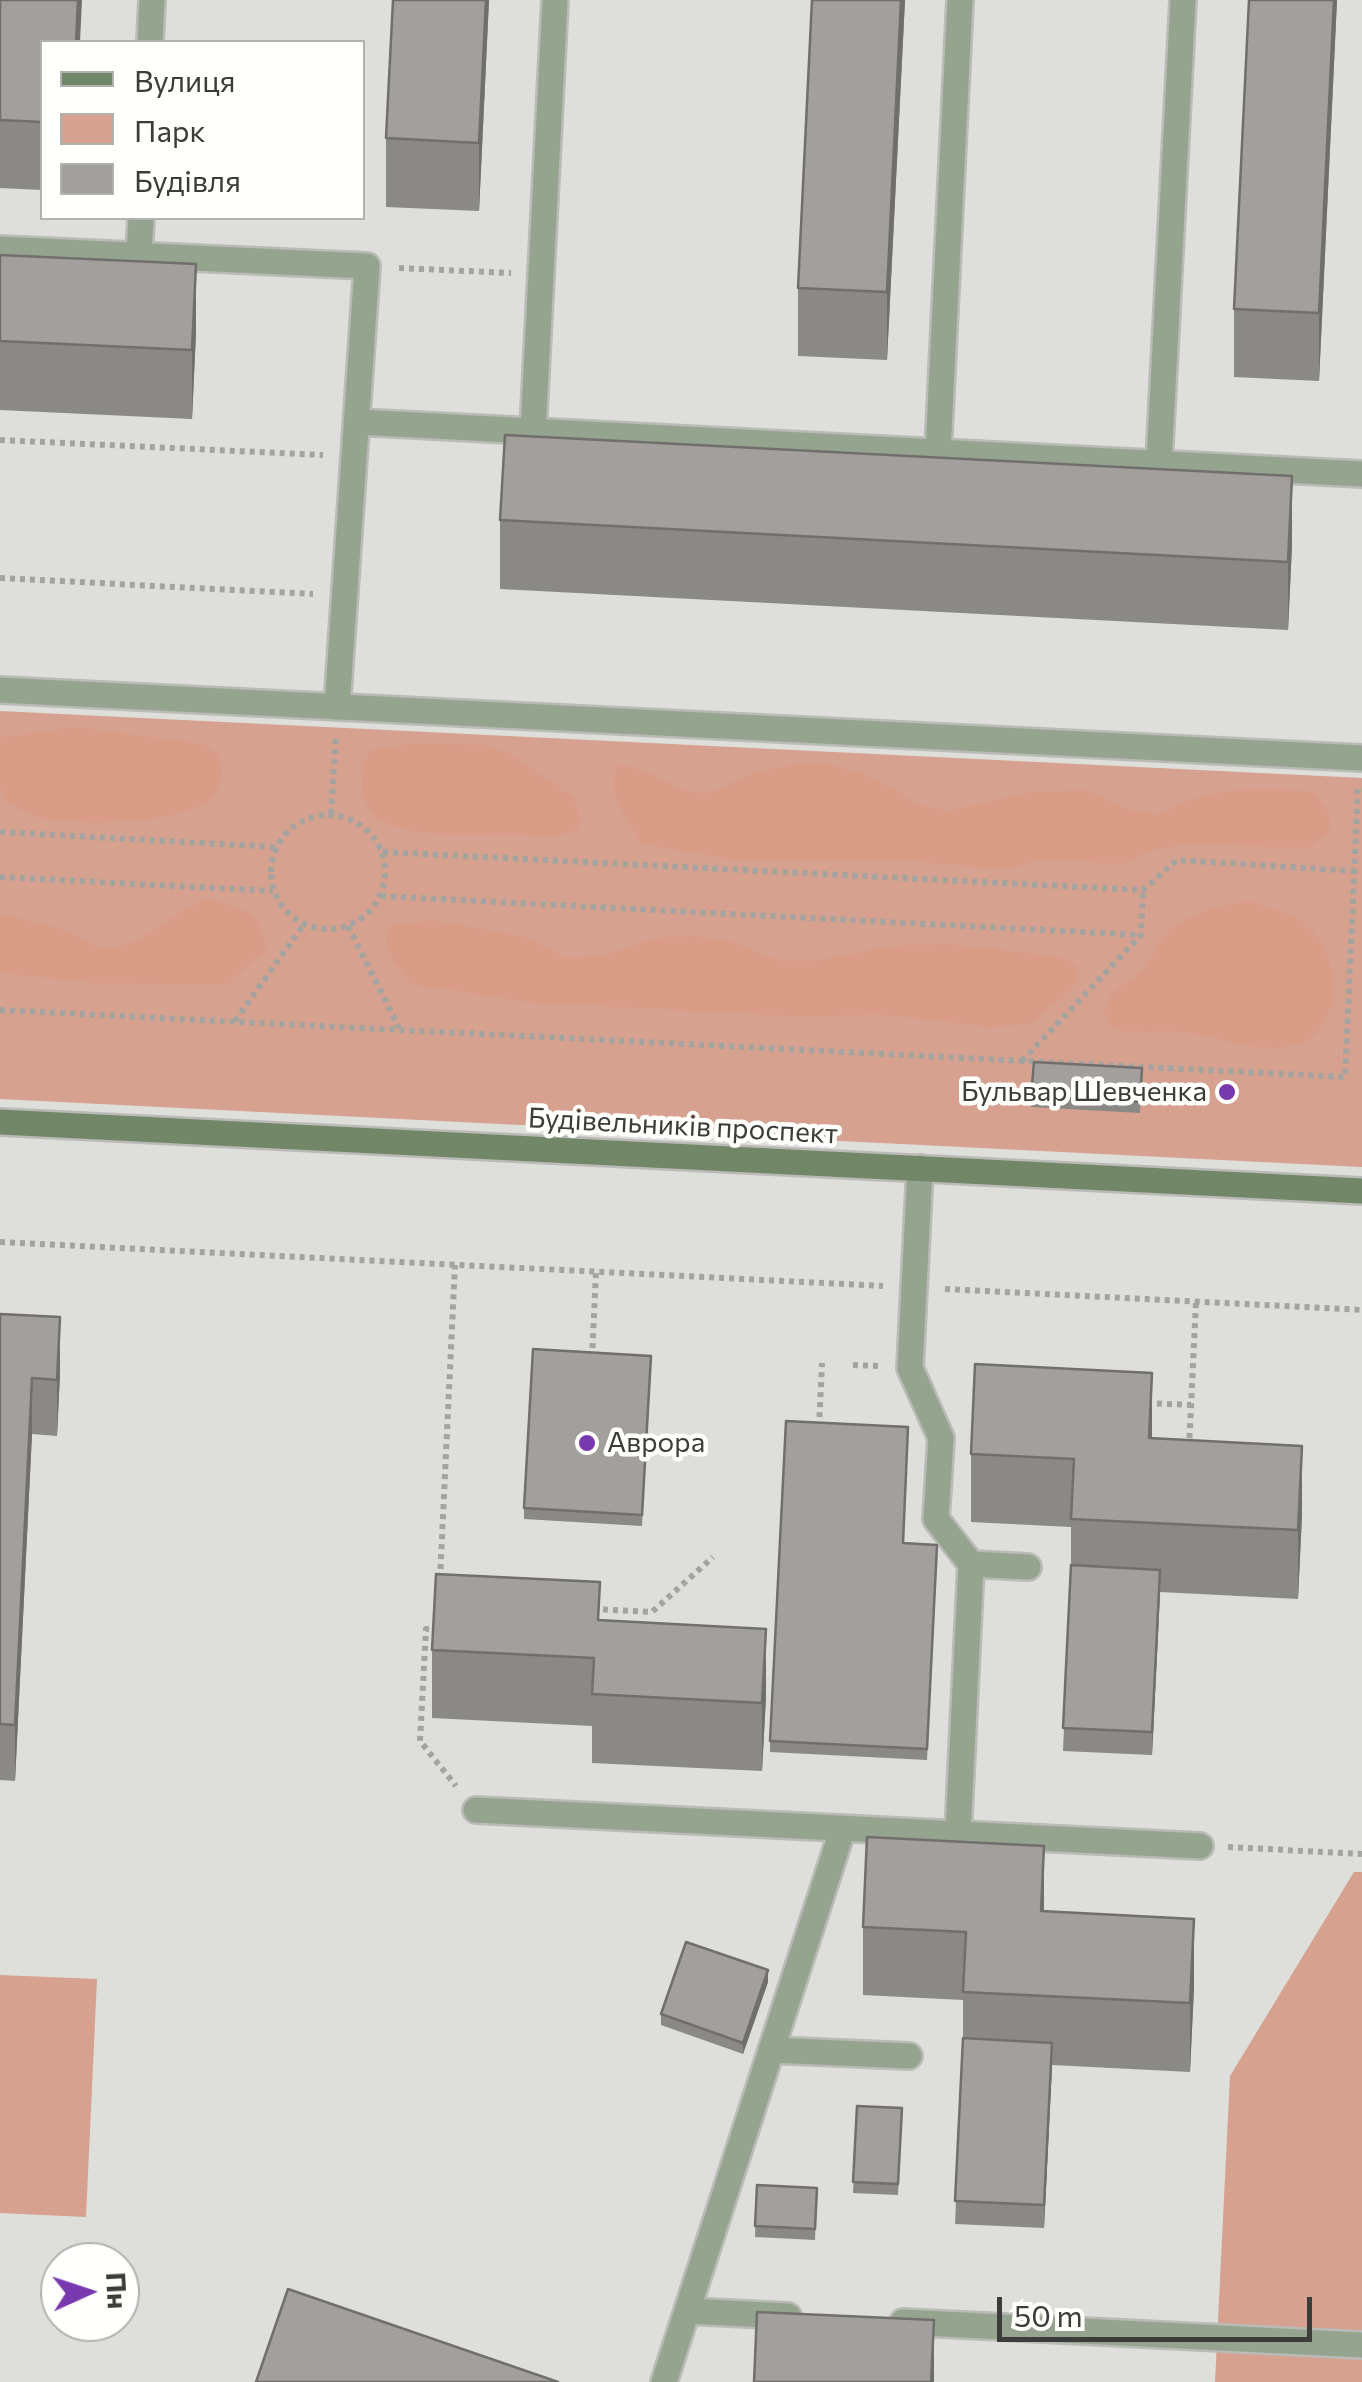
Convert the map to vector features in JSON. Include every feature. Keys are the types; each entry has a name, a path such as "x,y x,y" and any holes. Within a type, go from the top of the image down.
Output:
{"main road":[{"name":"Будівельників проспект","path":"0,1122 1362,1190"}],"street":[{"path":"150,40 152,0"},
{"path":"533,431 555,0"},
{"path":"938,452 960,0"},
{"path":"1159,463 1183,0"},
{"path":"140,255 141,220"},
{"path":"0,248 367,266 337,707"},
{"path":"356,422 1362,474"},
{"path":"0,690 1361,758"},
{"path":"920,1168 910,1368 941,1438 936,1519 971,1564 958,1834"},
{"path":"971,1564 1028,1567"},
{"path":"476,1810 1200,1846"},
{"path":"664,2382 843,1828"},
{"path":"772,2050 909,2056"},
{"path":"687,2311 821,2318"},
{"path":"879,2321 1362,2345"}],"path":[{"path":"367,266 542,275"},
{"path":"0,440 354,457"},
{"path":"0,578 344,595"},
{"path":"332,814 337,707"},
{"path":"0,1010 1344,1077 1361,758"},
{"path":"332,814 354,819 371,833 382,852 386,874 381,896 368,915 348,926 326,930 304,924 286,910 274,891 270,869 276,847 290,828 309,817 332,814"},
{"path":"0,832 276,847"},
{"path":"382,852 1143,890 1177,860 1354,871"},
{"path":"0,878 274,891"},
{"path":"1022,1060 1141,935 1143,890"},
{"path":"381,896 1141,935"},
{"path":"235,1021 304,924"},
{"path":"348,926 400,1030"},
{"path":"0,1242 1362,1310"},
{"path":"439,1592 456,1265"},
{"path":"592,1364 596,1272"},
{"path":"1188,1458 1196,1302"},
{"path":"818,1434 822,1364"},
{"path":"1133,1403 1191,1406"},
{"path":"576,1608 652,1612 713,1558"},
{"path":"437,1630 438,1611"},
{"path":"454,1625 426,1630 420,1741 476,1810"},
{"path":"1200,1846 1362,1854"}],"green space":[{"path":"0,711 1362,778 1362,1167 0,1099"},
{"path":"1354,1872 1362,1872 1362,2382 1215,2382 1230,2076"},
{"path":"0,1975 97,1979 86,2217 0,2213"}],"shaded area":[{"path":"76,727 204,744 219,756 220,784 202,804 158,818 130,821 51,820 6,802 0,785 0,738"},
{"path":"415,743 484,745 512,755 573,797 579,814 578,830 551,835 430,833 382,820 367,805 362,783 369,751"},
{"path":"825,763 869,776 918,804 947,811 1031,792 1085,790 1124,808 1158,815 1215,793 1311,791 1330,813 1329,831 1310,847 1180,845 1147,851 1122,864 1033,861 1009,870 912,861 729,859 643,844 615,795 619,765 698,793 713,791 767,769"},
{"path":"208,900 248,912 260,926 266,949 227,985 96,983 0,973 0,915 56,928 100,947 117,947 143,937"},
{"path":"1250,901 1298,920 1322,944 1329,960 1332,995 1322,1027 1295,1045 1268,1048 1181,1032 1114,1030 1104,1014 1110,998 1144,969 1169,932 1200,912"},
{"path":"431,920 526,937 564,958 601,957 654,938 694,936 727,940 781,961 816,961 891,946 949,944 1056,956 1076,965 1077,984 1030,1024 989,1027 877,1014 807,1017 528,1002 411,984 392,959 385,935 391,926"}],"building":[{"path":"0,0 78,0 76,40 40,40 40,122 0,120"},
{"path":"393,0 486,0 479,143 386,138"},
{"path":"812,0 901,0 887,292 798,288"},
{"path":"1249,0 1334,0 1319,313 1234,309"},
{"path":"0,255 196,264 192,350 0,341"},
{"path":"505,435 1292,476 1288,562 500,520"},
{"path":"1034,1062 1142,1068 1140,1102 1031,1096"},
{"path":"0,1314 60,1317 57,1380 32,1378 15,1725 0,1724"},
{"path":"533,1349 651,1356 642,1515 524,1508"},
{"path":"975,1364 1152,1373 1149,1438 1302,1446 1298,1530 1071,1519 1074,1459 971,1454"},
{"path":"786,1421 908,1427 903,1543 937,1545 927,1749 770,1741"},
{"path":"1071,1565 1160,1570 1152,1732 1063,1728"},
{"path":"436,1574 600,1582 598,1620 766,1629 762,1703 592,1694 594,1658 432,1650"},
{"path":"867,1837 1044,1846 1041,1911 1194,1919 1190,2003 963,1992 966,1932 863,1927"},
{"path":"686,1942 768,1970 743,2043 661,2014"},
{"path":"963,2038 1052,2043 1044,2205 955,2201"},
{"path":"857,2106 902,2108 898,2184 853,2182"},
{"path":"757,2185 817,2188 815,2229 755,2226"},
{"path":"288,2289 558,2382 256,2382"},
{"path":"757,2312 934,2320 931,2382 754,2382"}],"place":[{"name":"Бульвар Шевченка","path":"1227,1092"},
{"name":"Аврора","path":"587,1443"}]}
